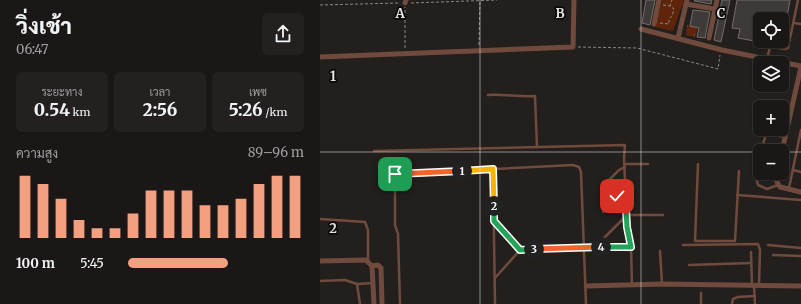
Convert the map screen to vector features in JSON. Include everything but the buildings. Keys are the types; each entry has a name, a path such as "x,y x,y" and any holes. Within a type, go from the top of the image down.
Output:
{"street":[{"path":"320,57 573,47 574,0"},
{"path":"709,38 717,0"},
{"path":"655,23 658,2"},
{"path":"678,38 687,2 715,10"},
{"path":"641,29 753,57"},
{"path":"784,144 801,67 789,65"},
{"path":"777,180 779,185 789,190 801,192"},
{"path":"320,261 370,263 378,265 381,268 382,304"},
{"path":"370,263 374,304"},
{"path":"586,286 662,284 801,286"}],"lane":[{"path":"789,44 798,0"},
{"path":"794,23 801,24"},
{"path":"775,48 785,50 788,48"},
{"path":"488,95 504,94 523,97 535,96 537,147"},
{"path":"789,190 801,130"},
{"path":"763,144 766,134 785,137"},
{"path":"374,151 625,145 624,165 627,215 631,247 632,284"},
{"path":"604,185 624,165 648,164"},
{"path":"698,164 696,241 735,241 739,171"},
{"path":"400,304 398,234 395,225 395,174 573,165 579,167 581,172 586,304"},
{"path":"493,169 495,304"},
{"path":"793,170 801,172"},
{"path":"757,180 758,185 767,189 779,185"},
{"path":"603,212 617,196 626,191"},
{"path":"737,195 801,200"},
{"path":"603,239 627,215 663,215"},
{"path":"320,219 364,222 368,230 370,263"},
{"path":"494,221 520,250"},
{"path":"683,245 758,244 760,250 755,285 755,304"},
{"path":"768,245 801,248"},
{"path":"495,278 520,250 631,247"},
{"path":"660,251 662,284"},
{"path":"751,252 751,263 755,285"},
{"path":"773,255 801,256"},
{"path":"690,265 751,263"},
{"path":"320,281 346,280 357,284 373,283"},
{"path":"357,284 360,304"},
{"path":"701,293 701,304"},
{"path":"732,304 733,299 736,297 755,296"}],"path":[{"path":"320,5 405,1 497,0"},
{"path":"670,6 672,0"},
{"path":"405,1 405,54"},
{"path":"479,50 480,1"},
{"path":"655,23 669,24 669,19 672,16 674,9 658,2"},
{"path":"573,47 637,48 718,69 722,50"}],"green space":[{"path":"662,0 684,0 673,31 655,27"},
{"path":"687,25 698,27 695,37 686,35"}],"route":[{"path":"395,174 493,169 494,221 520,250 631,247 627,227 626,191 617,196"}]}
